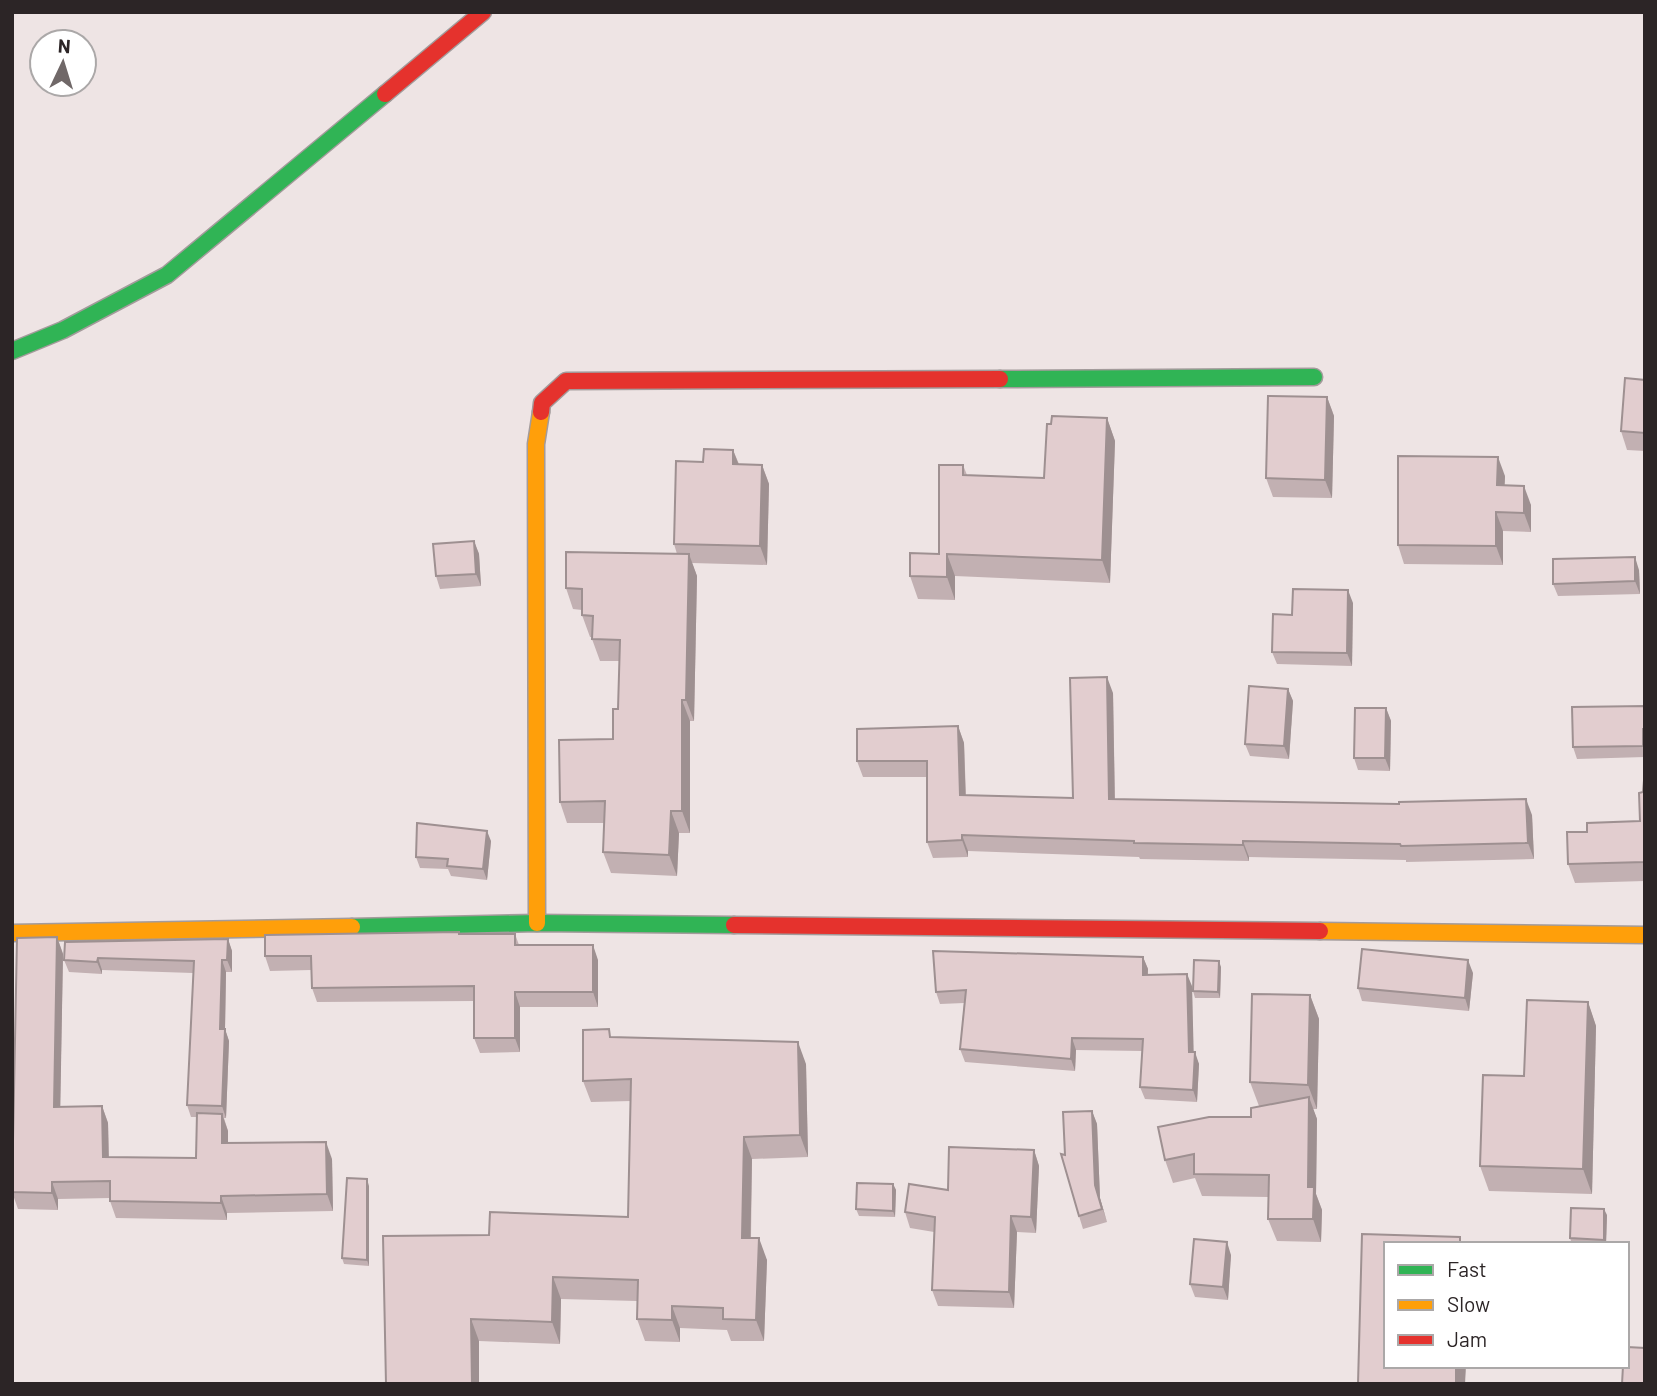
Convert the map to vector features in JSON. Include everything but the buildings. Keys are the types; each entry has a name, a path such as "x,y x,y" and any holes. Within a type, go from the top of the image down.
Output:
{"street":[{"path":"12,351 63,330 167,275 483,12"},
{"path":"537,923 536,444 542,403 566,381 1314,377"},
{"path":"12,933 537,923 1645,935"}],"traffic: fast":[{"path":"12,351 63,330 167,275 385,94"},
{"path":"1000,379 1314,377"},
{"path":"352,927 537,923 734,925"}],"traffic: slow":[{"path":"537,923 536,444 541,412"},
{"path":"12,933 352,927"},
{"path":"1320,931 1645,935"}],"traffic: jam":[{"path":"385,94 483,12"},
{"path":"541,412 542,403 566,381 1000,379"},
{"path":"734,925 1320,931"}]}
